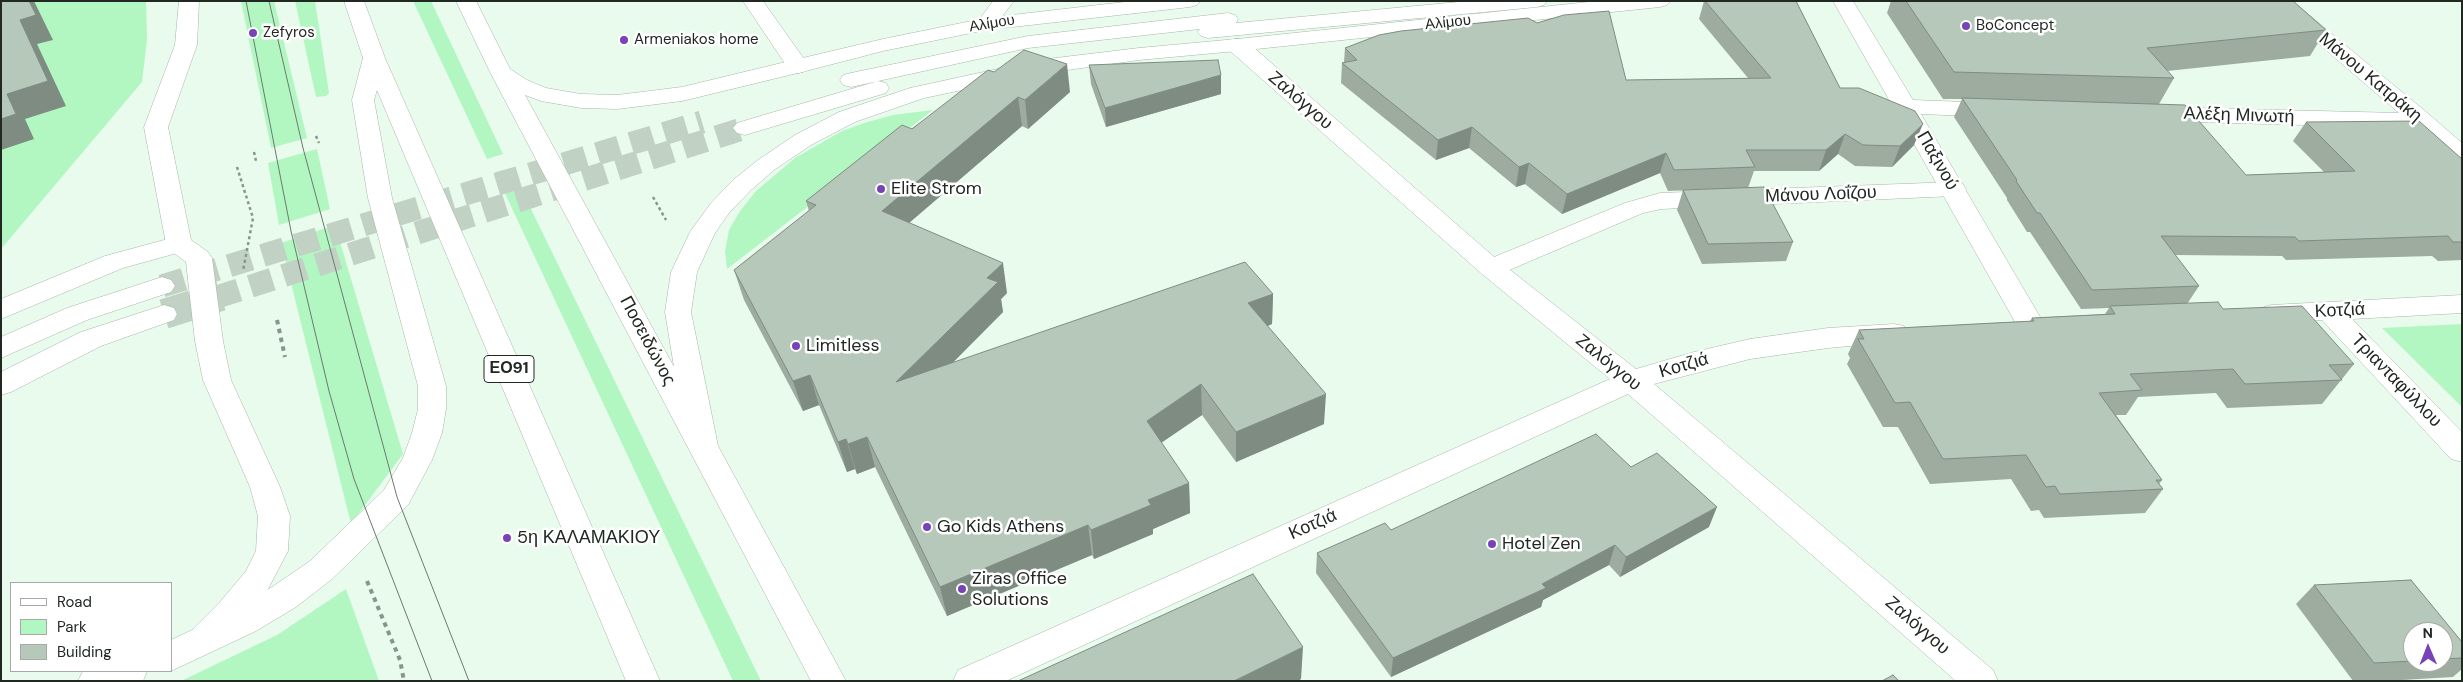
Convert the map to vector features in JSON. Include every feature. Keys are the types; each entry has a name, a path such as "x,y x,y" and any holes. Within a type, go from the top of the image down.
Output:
{"main road":[{"path":"189,1 186,46 156,127 178,244 199,258 209,341 217,380 265,487 274,516 272,551 257,580 232,612 201,644"},
{"name":"ΕΟ91","path":"354,1 374,58 644,681"},
{"name":"Ποσειδώνος","path":"466,1 501,72 829,681"},
{"path":"753,1 798,66"},
{"path":"986,24 1004,1"},
{"name":"Αλίμου","path":"501,72 519,85 541,94 581,101 617,102 682,94 883,45 986,24 1190,1"},
{"path":"1411,1 1117,30 1028,42 861,77 739,120 1005,59 1074,47 1258,27 1537,1"},
{"name":"Αλίμου","path":"702,445 678,312 684,272 703,232 720,208 742,185 766,165 803,140 847,117 925,91 1016,71 1072,62 1660,1"},
{"name":"Παξινού","path":"1843,1 1954,189 2029,322"},
{"name":"Μάνου Κατράκη","path":"2279,1 2462,155"},
{"name":"Ζαλόγγου","path":"1236,45 1491,268 1631,381 1981,681"},
{"path":"172,656 201,644 284,597 341,552 397,497 417,460 427,433 432,409 432,386 380,198 363,100 374,58"},
{"path":"1906,107 2015,110"},
{"name":"Αλέξη Μινωτή","path":"2134,114 2423,122"},
{"name":"Μάνου Λοΐζου","path":"1491,268 1634,208 1660,201 1954,189"},
{"path":"1,310 114,262 178,244"},
{"path":"1,348 77,314 162,286"},
{"name":"Κοτζιά","path":"2243,315 2462,304"},
{"name":"Τριανταφύλλου","path":"2330,312 2462,451"},
{"path":"1,385 54,356 91,339 164,314"},
{"path":"2001,324 2058,321"},
{"name":"Κοτζιά","path":"970,681 1631,381 1694,362 1750,349 1828,338 1924,330"},
{"path":"95,681 126,672"}],"path":[{"path":"316,136 319,143"},
{"path":"254,152 256,161"},
{"path":"237,167 253,218 241,280"},
{"path":"653,197 669,225"},
{"path":"277,320 285,357"},
{"path":"341,552 362,569 400,660 404,681"}],"green space":[{"path":"1,1 146,1 147,40 142,82 1,249"},
{"path":"241,1 274,1 307,138 271,148"},
{"path":"295,1 315,1 329,93 326,96 316,97"},
{"path":"413,1 431,1 503,154 487,159"},
{"path":"933,110 727,269 725,251 729,230 740,211 756,191 795,158 842,131 864,123 893,115"},
{"path":"317,149 330,209 279,225 268,163"},
{"path":"511,168 761,681 733,681 495,172"},
{"path":"335,225 403,454 351,524 281,243"},
{"path":"2462,324 2462,407 2382,328"},
{"path":"346,589 379,681 181,681 277,635"}],"building":[{"path":"1,1 29,1 36,15 20,20 48,81 7,94 16,114 1,119"},
{"path":"1705,1 1796,1 1840,88 1859,88 1915,111 1923,124 1900,146 1863,145 1845,134 1826,150 1746,150 1755,167 1674,170 1666,153 1567,194 1529,163 1519,167 1472,127 1438,140 1342,63 1357,60 1345,48 1379,35 1528,18 1537,23 1564,15 1609,11 1626,80 1771,78"},
{"path":"1906,1 2293,1 2326,30 2147,48 2174,78 1954,72"},
{"path":"1024,50 1067,64 1025,100 1018,97 882,211 1003,263 987,278 998,282 896,382 1245,262 1273,294 1248,303 1326,394 1236,432 1201,384 1147,421 1189,483 1148,500 1151,505 1091,530 1088,525 940,587 867,437 848,444 846,439 838,442 810,375 793,381 734,270 816,205 806,201 902,125 912,129 988,70 994,72"},
{"path":"1218,60 1221,75 1105,108 1089,65"},
{"path":"1962,98 2185,105 2246,175 2355,171 2306,122 2419,121 2462,159 2462,242 2453,242 2448,236 2299,241 2295,237 2161,236 2199,286 2092,290 2040,213 2037,213"},
{"path":"1764,187 1793,242 1708,244 1683,190"},
{"path":"2218,302 2223,309 2302,306 2354,364 2329,365 2342,380 2245,384 2233,369 2130,374 2142,390 2099,393 2162,480 2156,480 2163,489 2060,494 2055,486 2046,487 2026,455 1943,459 1910,402 1895,403 1858,339 1864,339 1859,330 2034,321 2032,318 2115,314 2110,306"},
{"path":"1596,434 1631,467 1657,453 1717,507 1626,557 1615,545 1542,584 1546,588 1393,658 1317,553 1385,523 1391,530"},
{"path":"1253,574 1303,647 1234,681 1018,681"},
{"path":"2411,580 2446,622 2403,622 2403,662 2374,663 2314,585"},
{"path":"2453,631 2462,642 2462,658 2453,658"},
{"path":"1893,675 1899,681 1882,681"}],"tunnel":[{"path":"162,286 702,122"},
{"path":"217,297 745,128"},
{"path":"164,314 221,296"}],"tram line":[{"path":"246,1 291,231 329,391 354,479 432,681"},
{"path":"269,1 303,148 397,497 469,681"}],"place":[{"name":"BoConcept","path":"1966,26"},
{"name":"Zefyros","path":"253,33"},
{"name":"Armeniakos home","path":"624,40"},
{"name":"Elite Strom","path":"881,189"},
{"name":"Limitless","path":"796,346"},
{"name":"Go Kids Athens","path":"927,527"},
{"name":"5η ΚΑΛΑΜΑΚΙΟΥ","path":"507,538"},
{"name":"Hotel Zen","path":"1492,544"},
{"name":"Ziras Office Solutions","path":"962,589"}]}
